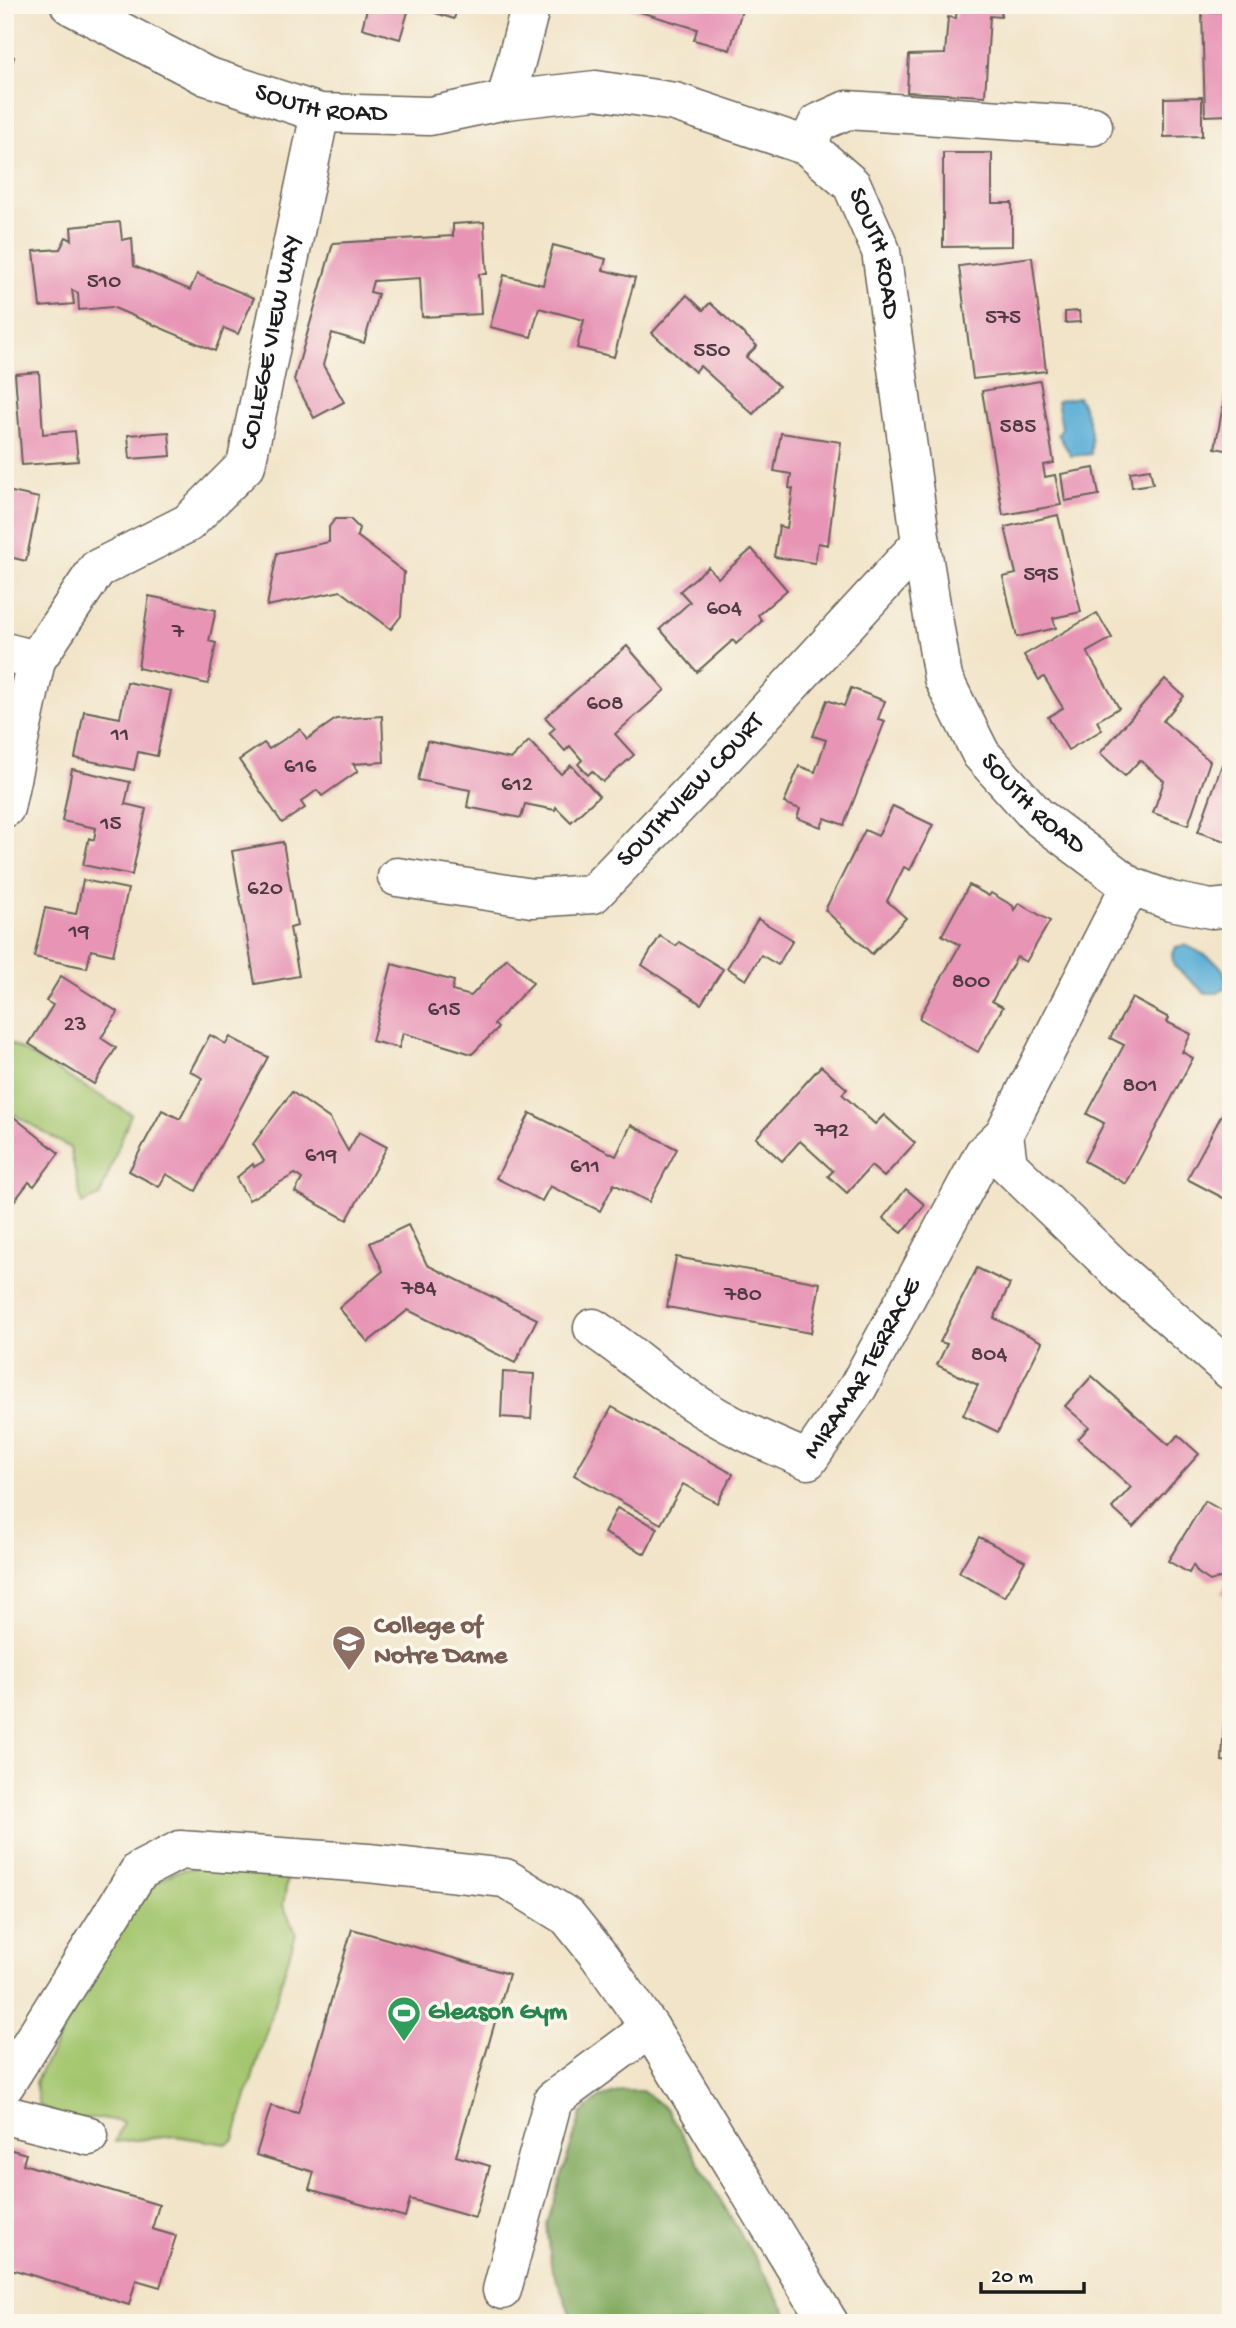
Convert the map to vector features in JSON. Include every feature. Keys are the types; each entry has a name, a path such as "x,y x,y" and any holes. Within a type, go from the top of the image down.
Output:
{"street":[{"name":"SOUTH ROAD","path":"70,5 206,76 320,113 430,116 506,100 596,90 675,102 807,146 852,185 881,251 921,543 943,678 981,754 1037,816 1130,886 1171,901 1211,909 1231,907"},
{"path":"506,100 531,5"},
{"path":"807,146 818,123 847,110 1093,126"},
{"name":"COLLEGE VIEW WAY","path":"5,808 21,656 97,569 188,523 246,465 320,113"},
{"name":"SOUTHVIEW COURT","path":"397,877 532,898 593,894 716,766 921,543"},
{"name":"MIRAMAR TERRACE","path":"593,1328 624,1348 692,1402 743,1432 808,1460 858,1387 984,1153 1004,1134 1130,886"},
{"path":"1004,1134 1008,1166 1121,1274 1231,1371"},
{"path":"5,2085 139,1871 180,1850 368,1863 505,1878 568,1917 650,2028 829,2323"},
{"path":"502,2290 553,2100 650,2028"},
{"path":"5,2115 89,2136"}],"green space":[{"path":"5,1040 131,1114 100,1196 82,1204 70,1148 5,1109"},
{"path":"202,1866 289,1872 283,1905 296,1933 234,2139 226,2144 175,2136 115,2142 123,2122 101,2118 67,2119 39,2105 35,2082 128,1912 154,1883 177,1871"},
{"path":"622,2091 642,2091 667,2109 793,2323 574,2323 551,2265 547,2224 581,2114 599,2098"}],"water":[{"path":"1078,397 1089,424 1091,454 1071,456 1058,434 1062,428 1057,401"},
{"path":"1186,945 1220,966 1226,978 1226,987 1218,993 1205,993 1174,966 1172,956 1176,947"}],"building":[{"path":"368,5 410,5 400,39 362,28"},
{"path":"411,5 458,5 454,19"},
{"path":"617,5 743,7 730,50 694,40 697,29"},
{"path":"957,5 1002,5 1001,17 990,16 985,96 907,92 909,55 945,54 948,17 956,18"},
{"path":"1231,11 1231,115 1205,116 1202,12"},
{"path":"5,54 14,57 6,83 5,83"},
{"path":"1202,97 1202,136 1164,137 1164,98"},
{"path":"943,153 992,153 992,203 1012,203 1012,246 943,247"},
{"path":"120,222 122,240 132,238 134,266 190,290 197,274 254,298 238,334 224,328 215,351 112,307 79,310 78,293 72,290 74,304 40,307 34,251 60,249 66,237 72,240 71,227"},
{"path":"484,222 487,274 479,274 481,314 422,317 420,278 373,281 370,292 378,294 364,343 332,333 323,365 344,402 314,418 294,380 333,243 453,236 453,224"},
{"path":"553,245 606,259 603,270 635,278 614,357 577,348 584,320 539,308 531,337 490,327 504,275 543,285"},
{"path":"1032,257 1046,371 973,379 959,266"},
{"path":"687,295 703,310 710,303 757,346 746,357 779,386 753,414 700,366 695,372 652,333"},
{"path":"1079,311 1080,322 1065,323 1065,312"},
{"path":"39,372 43,434 75,431 78,461 22,465 15,374"},
{"path":"1228,379 1231,379 1231,451 1215,448"},
{"path":"1040,381 1054,463 1043,465 1045,477 1055,475 1061,505 1003,515 982,391"},
{"path":"169,432 171,456 130,459 128,435"},
{"path":"781,433 841,442 828,545 818,543 815,563 774,557 779,526 787,528 793,489 789,488 791,474 774,471"},
{"path":"1094,468 1099,495 1065,501 1061,474"},
{"path":"1150,469 1153,484 1132,487 1130,472"},
{"path":"5,483 8,484 7,491 39,498 26,561 5,556"},
{"path":"1058,515 1081,612 1053,618 1056,628 1017,637 1003,577 1016,574 1005,527"},
{"path":"335,519 350,519 359,528 357,536 404,572 401,616 391,629 341,591 267,606 277,553 329,542 329,527"},
{"path":"752,549 787,590 758,615 762,621 736,644 733,640 697,672 660,629 690,602 680,591 708,567 718,578"},
{"path":"149,596 216,610 209,641 216,643 208,684 138,668"},
{"path":"1097,613 1112,638 1087,652 1119,708 1097,721 1102,730 1068,750 1048,717 1063,708 1044,677 1039,680 1024,655"},
{"path":"627,646 665,690 615,734 634,755 603,782 592,771 588,775 578,764 582,760 570,746 565,751 549,733 555,728 545,717"},
{"path":"1165,679 1184,696 1163,721 1210,761 1188,825 1153,813 1164,781 1140,760 1125,776 1100,753"},
{"path":"127,682 171,691 157,756 138,752 134,770 75,758 84,711 120,718"},
{"path":"851,688 885,701 878,719 885,721 844,825 825,818 821,827 797,818 800,809 784,803 799,766 815,772 826,740 813,736 827,700 844,706"},
{"path":"382,716 384,762 353,764 358,771 322,796 317,790 301,802 305,808 282,823 239,760 264,743 269,749 300,729 307,739 336,719"},
{"path":"427,741 511,759 529,741 561,774 571,765 599,796 571,822 556,807 555,810 525,804 521,818 467,807 470,790 418,780"},
{"path":"1231,742 1231,843 1198,832"},
{"path":"72,769 130,782 125,804 146,809 132,875 83,865 89,838 94,840 96,828 62,821"},
{"path":"893,806 933,825 910,870 904,867 887,901 906,918 872,954 825,910 865,830 878,836"},
{"path":"283,842 297,926 290,928 299,976 255,984 232,851"},
{"path":"83,880 128,889 113,955 91,950 87,968 34,957 45,908 76,914"},
{"path":"969,885 989,896 991,893 1013,906 1014,910 1019,903 1050,921 1026,962 1017,957 992,1001 1003,1007 978,1052 919,1018 960,945 942,935"},
{"path":"758,919 793,940 778,965 761,955 746,980 727,968"},
{"path":"660,936 676,946 679,942 723,969 701,1004 642,965"},
{"path":"507,958 533,983 494,1024 498,1028 472,1054 403,1033 399,1048 372,1041 392,964 454,981 452,991 471,996"},
{"path":"61,976 118,1012 101,1038 116,1048 94,1084 29,1044 53,1005 46,1001"},
{"path":"1132,998 1169,1018 1167,1022 1191,1034 1182,1052 1193,1058 1126,1184 1084,1161 1104,1123 1087,1114 1124,1045 1110,1038"},
{"path":"210,1035 226,1044 230,1037 268,1057 196,1191 166,1174 159,1187 129,1171 162,1110 180,1119 202,1078 190,1071"},
{"path":"821,1066 847,1089 842,1094 875,1124 884,1115 915,1143 884,1177 871,1166 847,1193 828,1176 833,1171 800,1141 782,1161 756,1138"},
{"path":"292,1092 330,1119 348,1151 359,1132 387,1147 347,1220 295,1192 302,1179 295,1174 249,1200 236,1178 253,1164 254,1167 264,1161 253,1144"},
{"path":"1231,1098 1231,1202 1187,1179"},
{"path":"5,1110 59,1153 34,1186 29,1182 9,1208 5,1205"},
{"path":"530,1113 616,1156 631,1125 677,1149 649,1202 614,1184 600,1211 550,1186 542,1201 496,1178"},
{"path":"906,1189 925,1205 902,1233 883,1218"},
{"path":"408,1225 427,1265 537,1319 515,1363 408,1310 368,1342 339,1308 383,1271 370,1243"},
{"path":"676,1257 820,1283 811,1333 667,1307"},
{"path":"977,1268 1010,1284 994,1318 1042,1342 998,1432 963,1415 978,1385 937,1365 947,1344 940,1342"},
{"path":"503,1372 534,1374 531,1419 501,1417"},
{"path":"1092,1376 1169,1445 1178,1435 1199,1454 1133,1527 1112,1508 1131,1487 1078,1439 1089,1427 1065,1406"},
{"path":"612,1407 733,1474 717,1503 683,1484 661,1524 574,1475"},
{"path":"1205,1501 1231,1516 1231,1599 1221,1593 1228,1581 1223,1577 1210,1581 1198,1573 1193,1565 1189,1573 1168,1561"},
{"path":"617,1508 658,1528 645,1554 604,1533"},
{"path":"979,1537 1025,1561 1005,1597 959,1572"},
{"path":"1224,1719 1231,1719 1231,1762 1222,1761"},
{"name":"Gleason Gym","path":"352,1929 509,1974 456,2156 490,2166 475,2218 410,2199 405,2217 309,2189 314,2172 256,2155 271,2106 298,2113"},
{"path":"5,2148 26,2154 23,2164 159,2205 152,2229 176,2236 160,2287 136,2280 129,2305 5,2267"}],"place":[{"name":"College of Notre Dame","path":"349,1672"},
{"name":"Gleason Gym","path":"404,2043"}]}
